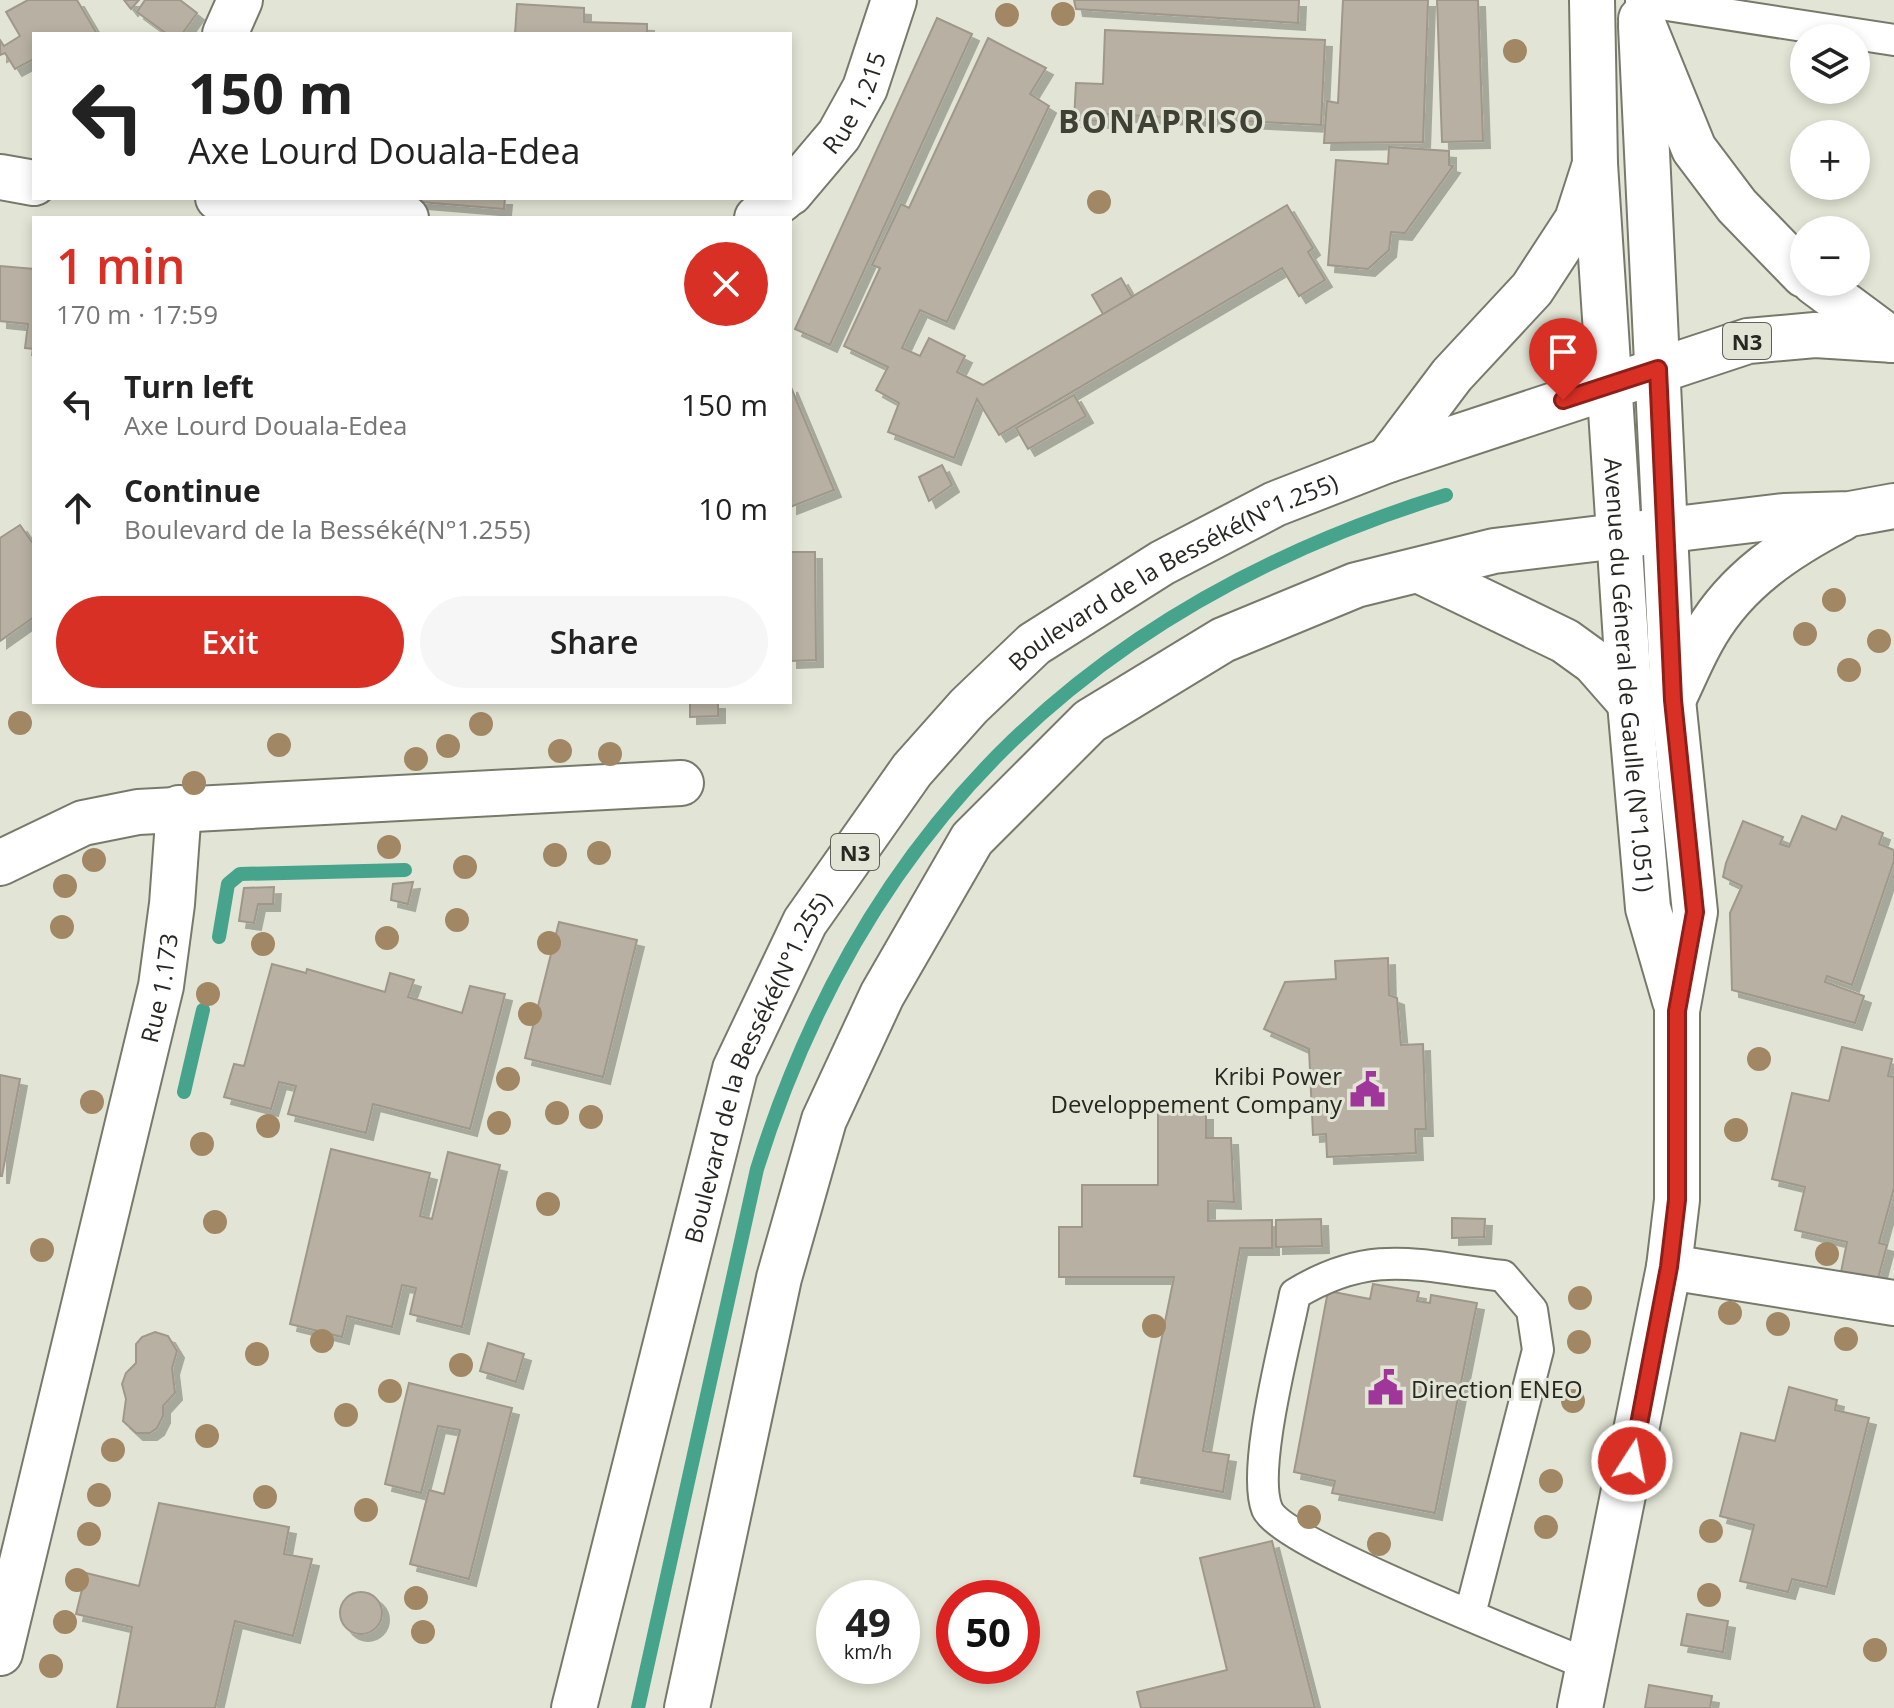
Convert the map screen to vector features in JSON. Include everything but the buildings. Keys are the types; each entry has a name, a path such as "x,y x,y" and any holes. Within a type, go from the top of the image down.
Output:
{"main road":[{"path":"226,32 240,0"},
{"name":"Rue 1.215","path":"792,191 839,135 865,88 894,0"},
{"name":"Avenue du Géneral de Gaulle (N°1.051)","path":"1592,0 1595,164 1616,537 1648,908 1677,1011"},
{"path":"1641,7 1694,149 1737,206 1790,261"},
{"name":"Avenue du Géneral de Gaulle (N°1.051)","path":"1580,1708 1669,1267 1677,1200 1677,1011 1695,912 1673,700 1641,7"},
{"path":"1388,460 1452,375 1532,289 1577,220 1595,164"},
{"path":"0,177 32,183"},
{"path":"237,200 387,216"},
{"path":"760,216 780,200"},
{"path":"1833,296 1893,340"},
{"name":"N3","path":"1607,386 1748,341 1815,335 1893,340"},
{"name":"Boulevard de la Besséké(N°1.255)","path":"574,1708 735,1069 805,922 912,770 969,706 1034,644 1174,557 1275,504 1388,460 1607,386"},
{"path":"687,1708 779,1278 824,1120 882,995 972,839 1090,721 1223,640 1356,585 1494,551 1784,516 1850,514 1894,506"},
{"path":"1673,700 1706,632 1743,585 1793,544 1850,514"},
{"path":"1420,571 1565,641 1594,662 1630,703"},
{"path":"0,863 83,823 179,808 681,783"},
{"name":"Rue 1.173","path":"0,1653 161,986 172,904 179,808"},
{"path":"1669,1267 1894,1303"}],"lane":[{"path":"1641,7 1894,40"},
{"path":"1470,1614 1538,1350 1532,1310 1503,1276 1380,1261 1326,1275 1295,1294 1261,1475 1268,1512 1297,1537 1470,1614 1589,1665"}],"waterway":[{"path":"638,1708 757,1169 804,1044 862,931 932,830 1012,741 1104,663 1207,597 1321,541 1446,495"},
{"path":"219,937 228,884 240,874 405,870"},
{"path":"184,1092 203,1010"}],"place":[{"name":"Kribi Power Developpement Company","path":"1368,1089"},
{"name":"Direction ENEO","path":"1385,1388"}],"district":[{"name":"BONAPRISO","path":"1162,120"}],"route":[{"path":"1563,400 1658,369 1673,700 1695,912 1677,1011 1677,1200 1669,1267 1632,1461"}]}
